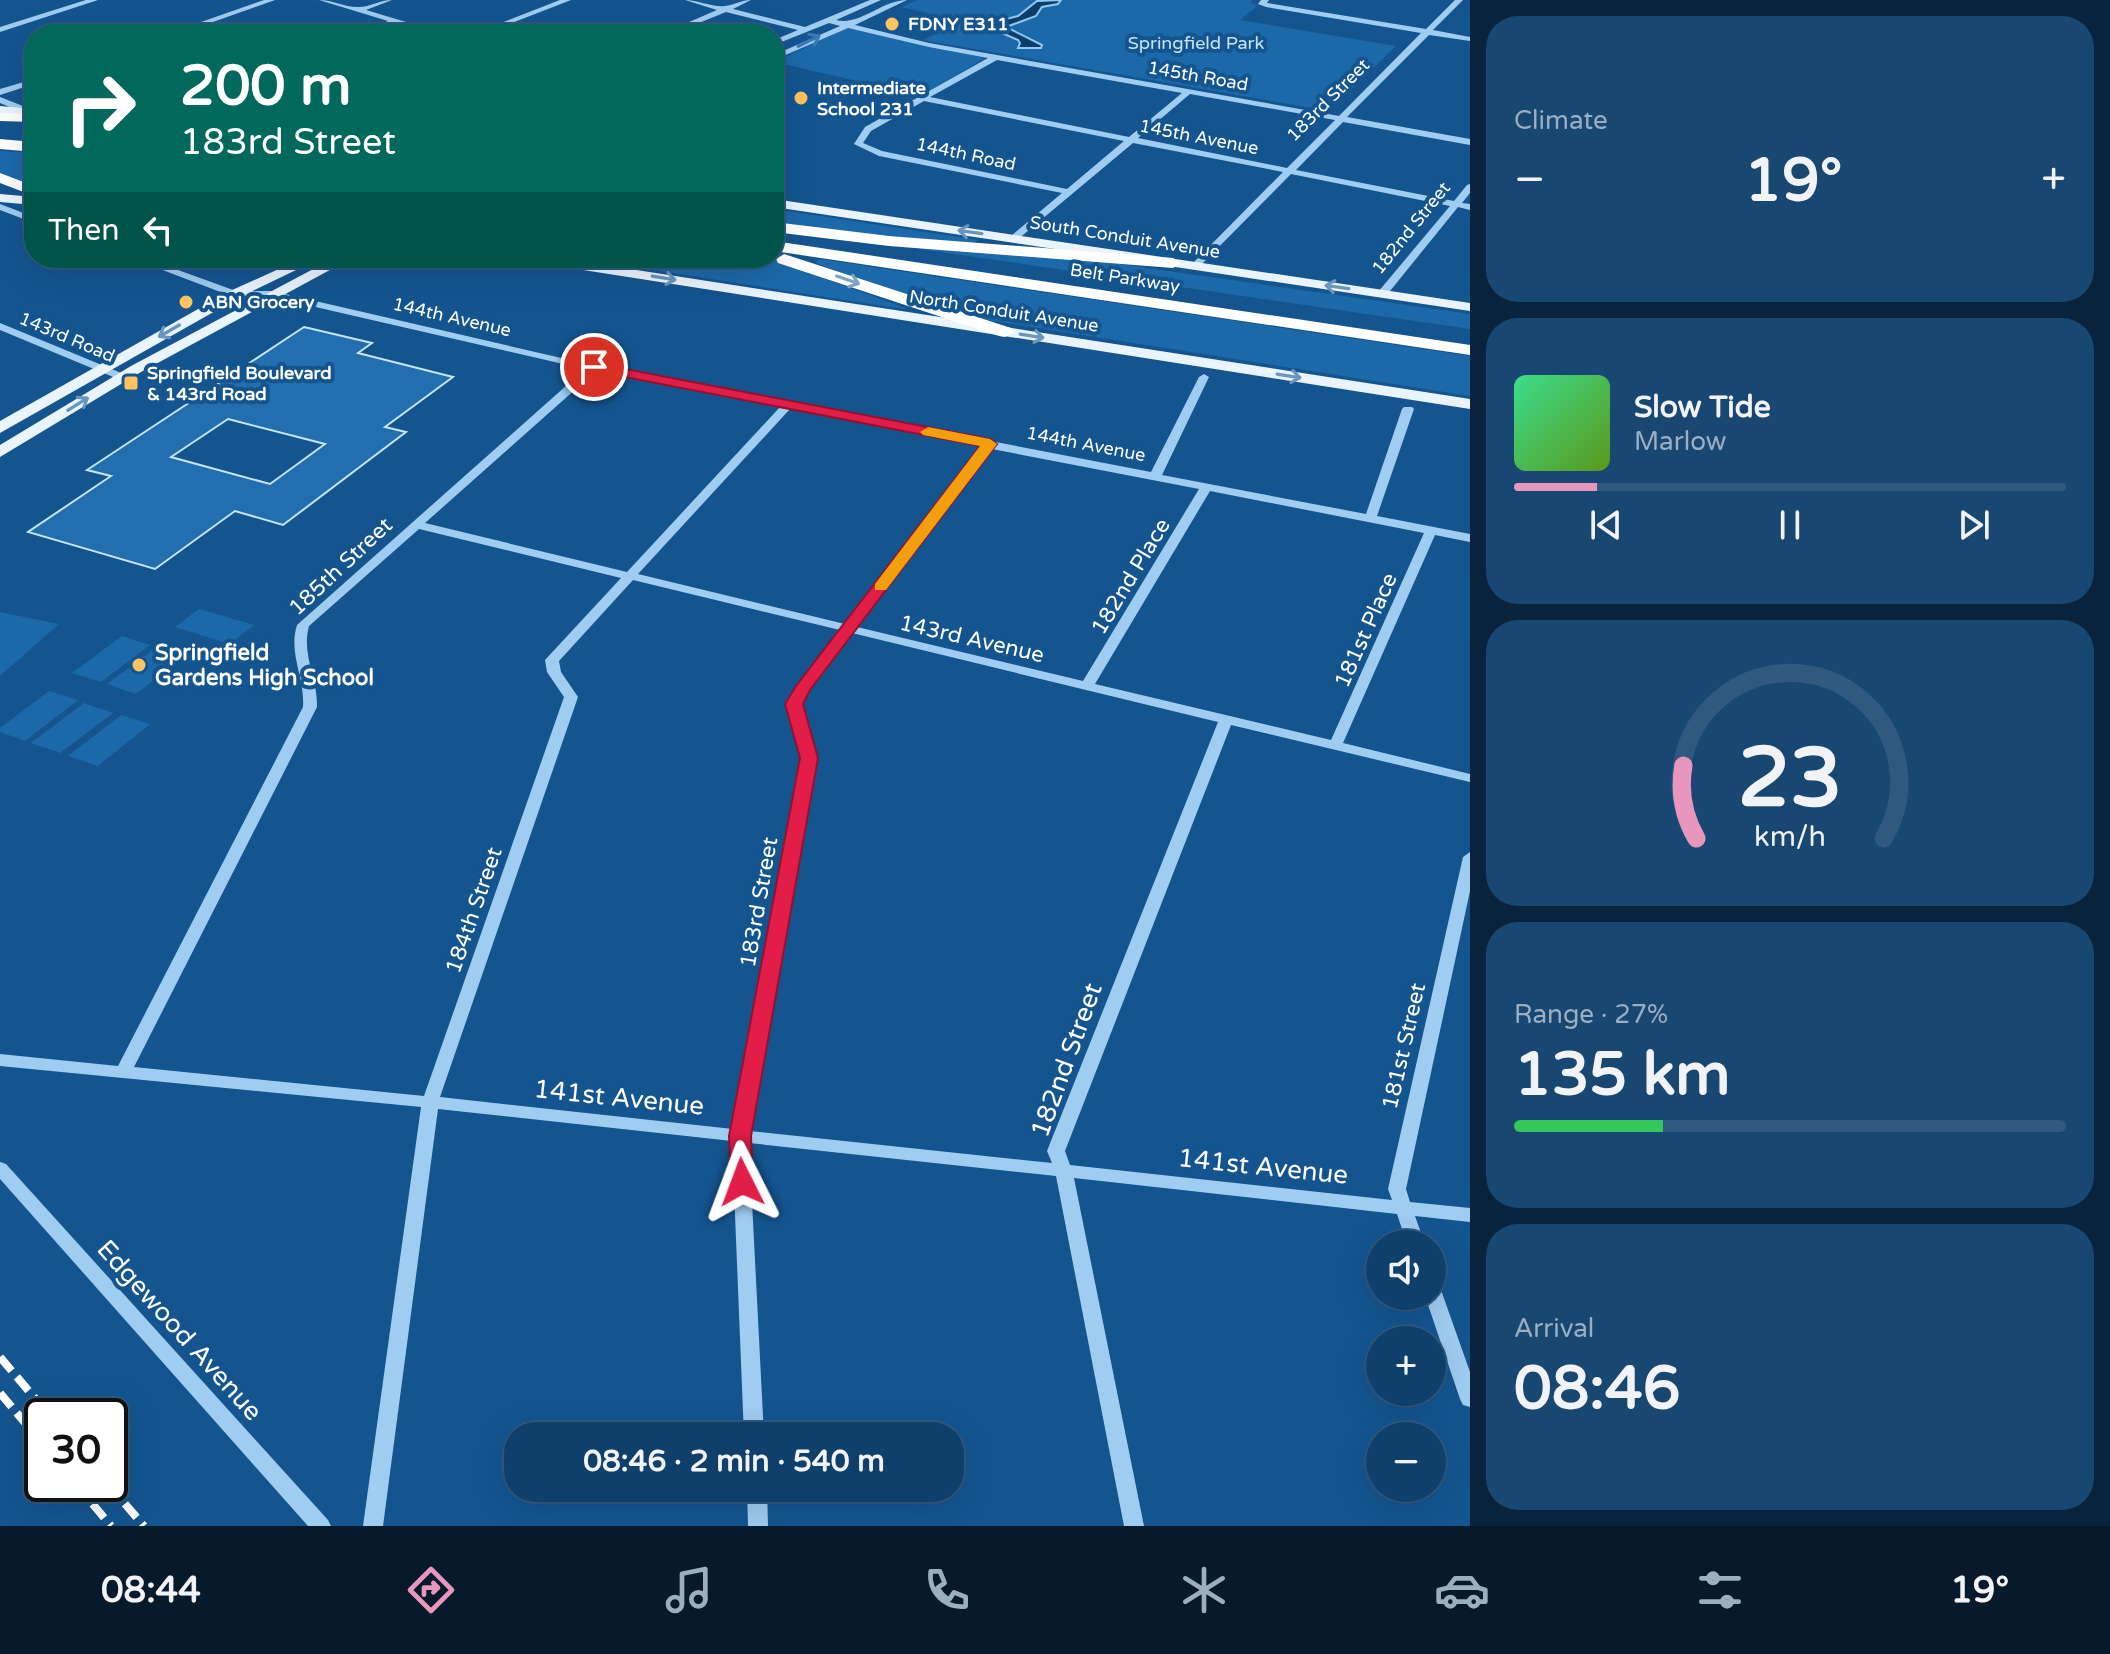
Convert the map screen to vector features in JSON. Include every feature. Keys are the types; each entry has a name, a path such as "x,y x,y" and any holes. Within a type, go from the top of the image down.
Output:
{"highway":[{"path":"0,117 24,115"},
{"path":"0,133 24,135"},
{"path":"0,144 24,146"},
{"path":"0,178 24,187"},
{"path":"784,228 889,241 1173,263"},
{"name":"Belt Parkway","path":"784,234 1470,336"},
{"name":"Belt Parkway","path":"784,247 1470,350"},
{"path":"784,260 1005,332"}],"main road":[{"path":"0,110 24,113"},
{"path":"0,198 24,200"},
{"name":"South Conduit Avenue","path":"784,204 1470,307"},
{"path":"0,428 235,294 292,268"},
{"path":"0,452 122,377 325,268"},
{"name":"North Conduit Avenue","path":"596,268 1470,404"}],"street":[{"path":"0,30 94,0"},
{"path":"200,24 271,0"},
{"path":"323,0 407,24"},
{"path":"359,10 388,0"},
{"path":"503,24 567,0"},
{"path":"689,0 784,24"},
{"path":"689,24 747,0"},
{"path":"784,38 877,0"},
{"path":"784,53 903,0"},
{"name":"183rd Street","path":"1195,266 1459,0"},
{"path":"1265,3 1470,39"},
{"name":"145th Road","path":"826,20 929,45 1470,142"},
{"path":"388,24 396,21"},
{"path":"784,24 803,29"},
{"path":"922,98 997,56"},
{"path":"0,92 24,84"},
{"path":"1014,238 1189,91"},
{"name":"145th Avenue","path":"922,98 1470,207"},
{"name":"144th Road","path":"922,98 868,129 858,144 879,153 1069,192"},
{"path":"0,100 24,110"},
{"name":"182nd Street","path":"1382,294 1470,187"},
{"path":"0,207 24,216"},
{"name":"144th Avenue","path":"164,268 235,294 272,294 594,367 1470,538"},
{"name":"143rd Road","path":"0,326 122,377"},
{"name":"185th Street","path":"124,1071 310,707 313,691 298,646 303,625 594,367"},
{"path":"1155,476 1204,377"},
{"name":"184th Street","path":"373,1526 430,1103 571,697 554,672 552,660 788,405"},
{"path":"1371,517 1408,409"},
{"name":"183rd Street","path":"753,1422 740,1136 809,758 794,704 802,689 990,444"},
{"name":"182nd Place","path":"1087,686 1207,486"},
{"name":"143rd Avenue","path":"418,525 1470,778"},
{"name":"181st Place","path":"1335,746 1431,530"},
{"name":"182nd Street","path":"1134,1526 1064,1171 1056,1151 1226,719"},
{"name":"181st Street","path":"1411,1230 1397,1189 1470,857"},
{"name":"141st Avenue","path":"0,1060 1470,1215"},
{"name":"Edgewood Avenue","path":"0,1168 321,1526"},
{"path":"1439,1310 1470,1399"},
{"path":"757,1502 758,1526"}],"green space":[{"name":"Springfield Park","path":"917,0 1252,0 1251,3 1257,6 1240,20 1396,46 1329,111 923,40 961,21 902,7"},
{"path":"846,28 987,57 921,96 784,64 784,58"},
{"path":"0,151 24,152 24,184 0,173"},
{"path":"784,211 977,240 974,243 841,232 784,223"},
{"path":"919,246 1119,264 1470,314 1470,329 920,249"},
{"path":"819,259 1470,356 1470,396 981,319 941,310 816,263"},
{"path":"784,264 908,309 641,268 784,268"},
{"path":"199,609 254,625 230,644 175,627"},
{"path":"0,612 59,624 0,676"},
{"path":"122,636 150,645 101,682 72,673"},
{"path":"157,647 185,656 136,694 107,684"},
{"path":"49,691 78,700 25,741 0,732 0,728"},
{"path":"84,703 113,713 60,753 31,743"},
{"path":"121,715 150,724 98,766 68,756"}],"shaded area":[{"path":"1061,0 1058,4 1042,7 1036,16 1006,27 1042,45 1041,48 1018,48 1018,40 991,28 991,23 1018,16 1037,1"}],"building":[{"path":"304,327 372,343 358,353 453,377 385,427 406,432 283,525 235,511 155,569 28,532 111,476 87,470","holes":["228,419 325,444 270,484 171,457"]}],"railway":[{"path":"0,1357 35,1398"},
{"path":"0,1393 24,1422"},
{"path":"91,1502 111,1526"},
{"path":"123,1502 144,1526"}],"slow traffic":[{"path":"881,587 990,444 928,432"}],"place":[{"name":"FDNY E311","path":"892,24"},
{"name":"Intermediate School 231","path":"801,98"},
{"name":"ABN Grocery","path":"186,302"},
{"name":"Springfield Boulevard & 143rd Road","path":"131,383"},
{"name":"Springfield Gardens High School","path":"139,665"}],"route":[{"path":"594,367 990,444 802,689 794,704 809,758 740,1136 742,1182"}]}
